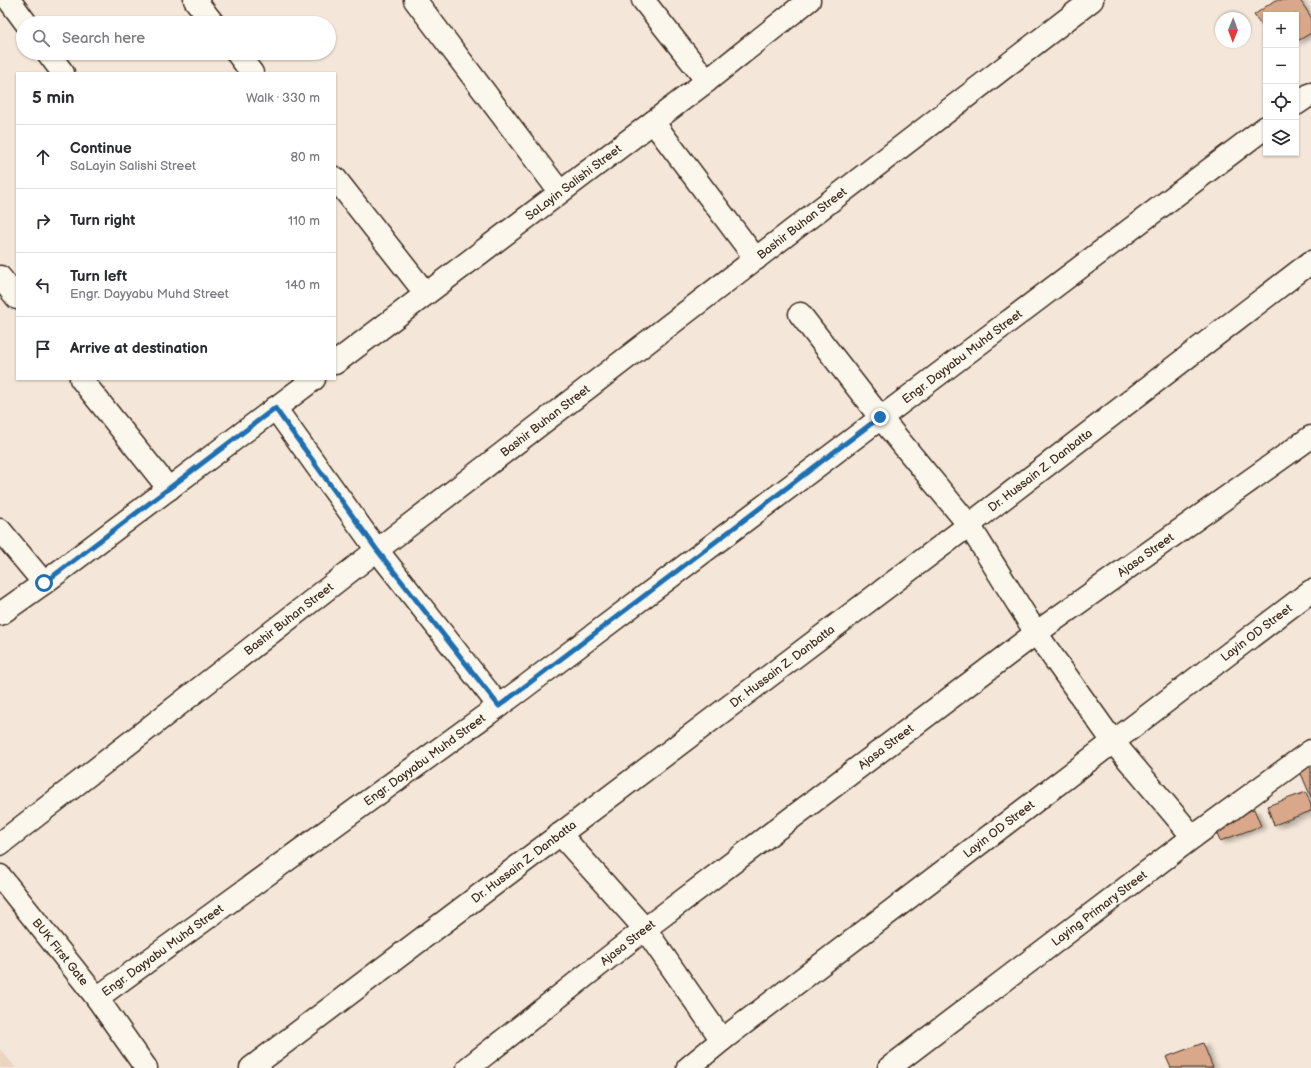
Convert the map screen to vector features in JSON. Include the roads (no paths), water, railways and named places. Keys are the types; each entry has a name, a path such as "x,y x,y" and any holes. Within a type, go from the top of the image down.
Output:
{"street":[{"path":"8,0 21,16"},
{"path":"195,0 208,16"},
{"path":"415,0 560,192"},
{"path":"643,0 707,81"},
{"name":"SaLayin Salishi Street","path":"336,362 654,122 810,0"},
{"name":"Bashir Buhan Street","path":"0,844 377,550 1092,0"},
{"path":"53,60 62,72"},
{"path":"242,60 251,72"},
{"path":"1299,102 1311,94"},
{"path":"654,122 756,259"},
{"name":"Engr. Dayyabu Muhd Street","path":"97,998 499,706 1263,129"},
{"path":"336,179 426,294"},
{"name":"Dr. Hussain Z. Danbatta","path":"251,1068 969,525 1311,262"},
{"path":"0,277 16,297"},
{"path":"800,314 880,417 969,525 1036,633 1114,742 1193,838"},
{"path":"82,380 168,489"},
{"path":"0,614 44,583 275,408 302,383"},
{"path":"275,408 377,550 499,706"},
{"name":"Ajasa Street","path":"468,1068 645,930 1036,633 1311,437"},
{"path":"0,530 44,583"},
{"name":"Layin OD Street","path":"688,1068 722,1040 1311,591"},
{"name":"Laying Primary Street","path":"889,1068 1193,838 1311,752"},
{"path":"560,834 645,930 722,1040"},
{"name":"BUK First Gate","path":"0,876 97,998 144,1067"}]}
